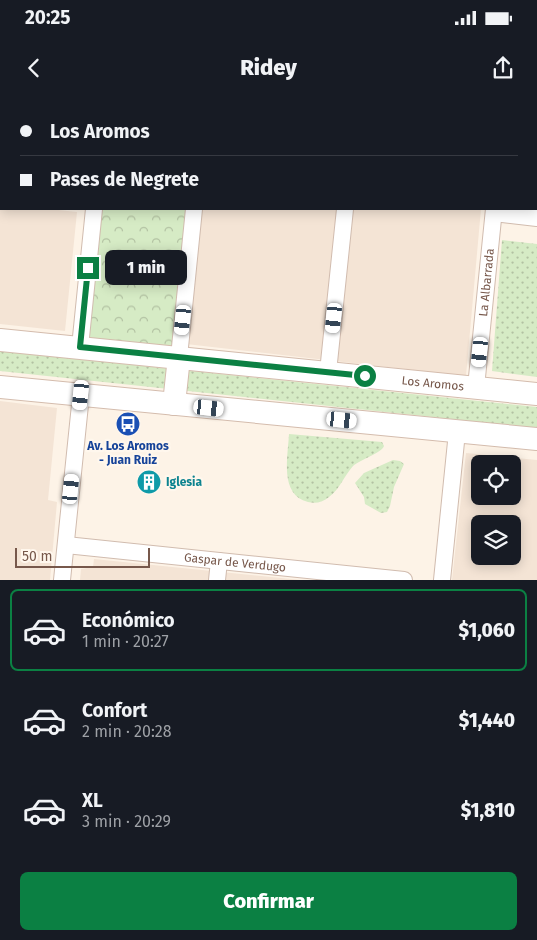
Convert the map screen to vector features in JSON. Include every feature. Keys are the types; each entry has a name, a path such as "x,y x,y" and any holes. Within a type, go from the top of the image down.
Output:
{"main road":[{"name":"Los Aromos","path":"0,340 537,394"},
{"path":"174,404 179,357"},
{"path":"0,387 537,439"}],"street":[{"path":"80,347 94,210"},
{"path":"179,357 194,210"},
{"path":"328,372 345,210"},
{"path":"494,211 537,218"},
{"name":"La Albarrada","path":"476,387 494,211"},
{"path":"62,580 81,395"},
{"path":"442,580 457,432"},
{"name":"Gaspar de Verdugo","path":"66,546 367,578 404,580"},
{"path":"217,580 219,561"}],"shaded area":[{"path":"0,210 58,210 77,212 65,331 0,324"},
{"path":"200,210 481,210 466,376 186,344"},
{"path":"0,401 57,408 48,500 57,502 50,580 0,580"},
{"path":"466,453 486,455 471,455 471,505 521,505 521,458 537,460 537,580 452,580"},
{"path":"94,559 301,580 80,580 81,569 93,567"}],"green space":[{"path":"102,210 187,210 172,352 88,342"},
{"path":"502,240 537,244 537,377 492,371"},
{"path":"0,351 537,407 537,428 0,371"},
{"path":"289,434 382,442 384,446 353,466 329,497 319,502 311,503 299,498 293,492 289,483 287,463"},
{"path":"393,460 404,464 394,487 390,506 387,512 381,513 365,504 364,497 355,483 364,473"}],"place":[{"name":"Av. Los Aromos - Juan Ruiz","path":"128,424"},
{"name":"Iglesia","path":"149,482"}],"route":[{"path":"88,268 80,347 365,376"}]}
